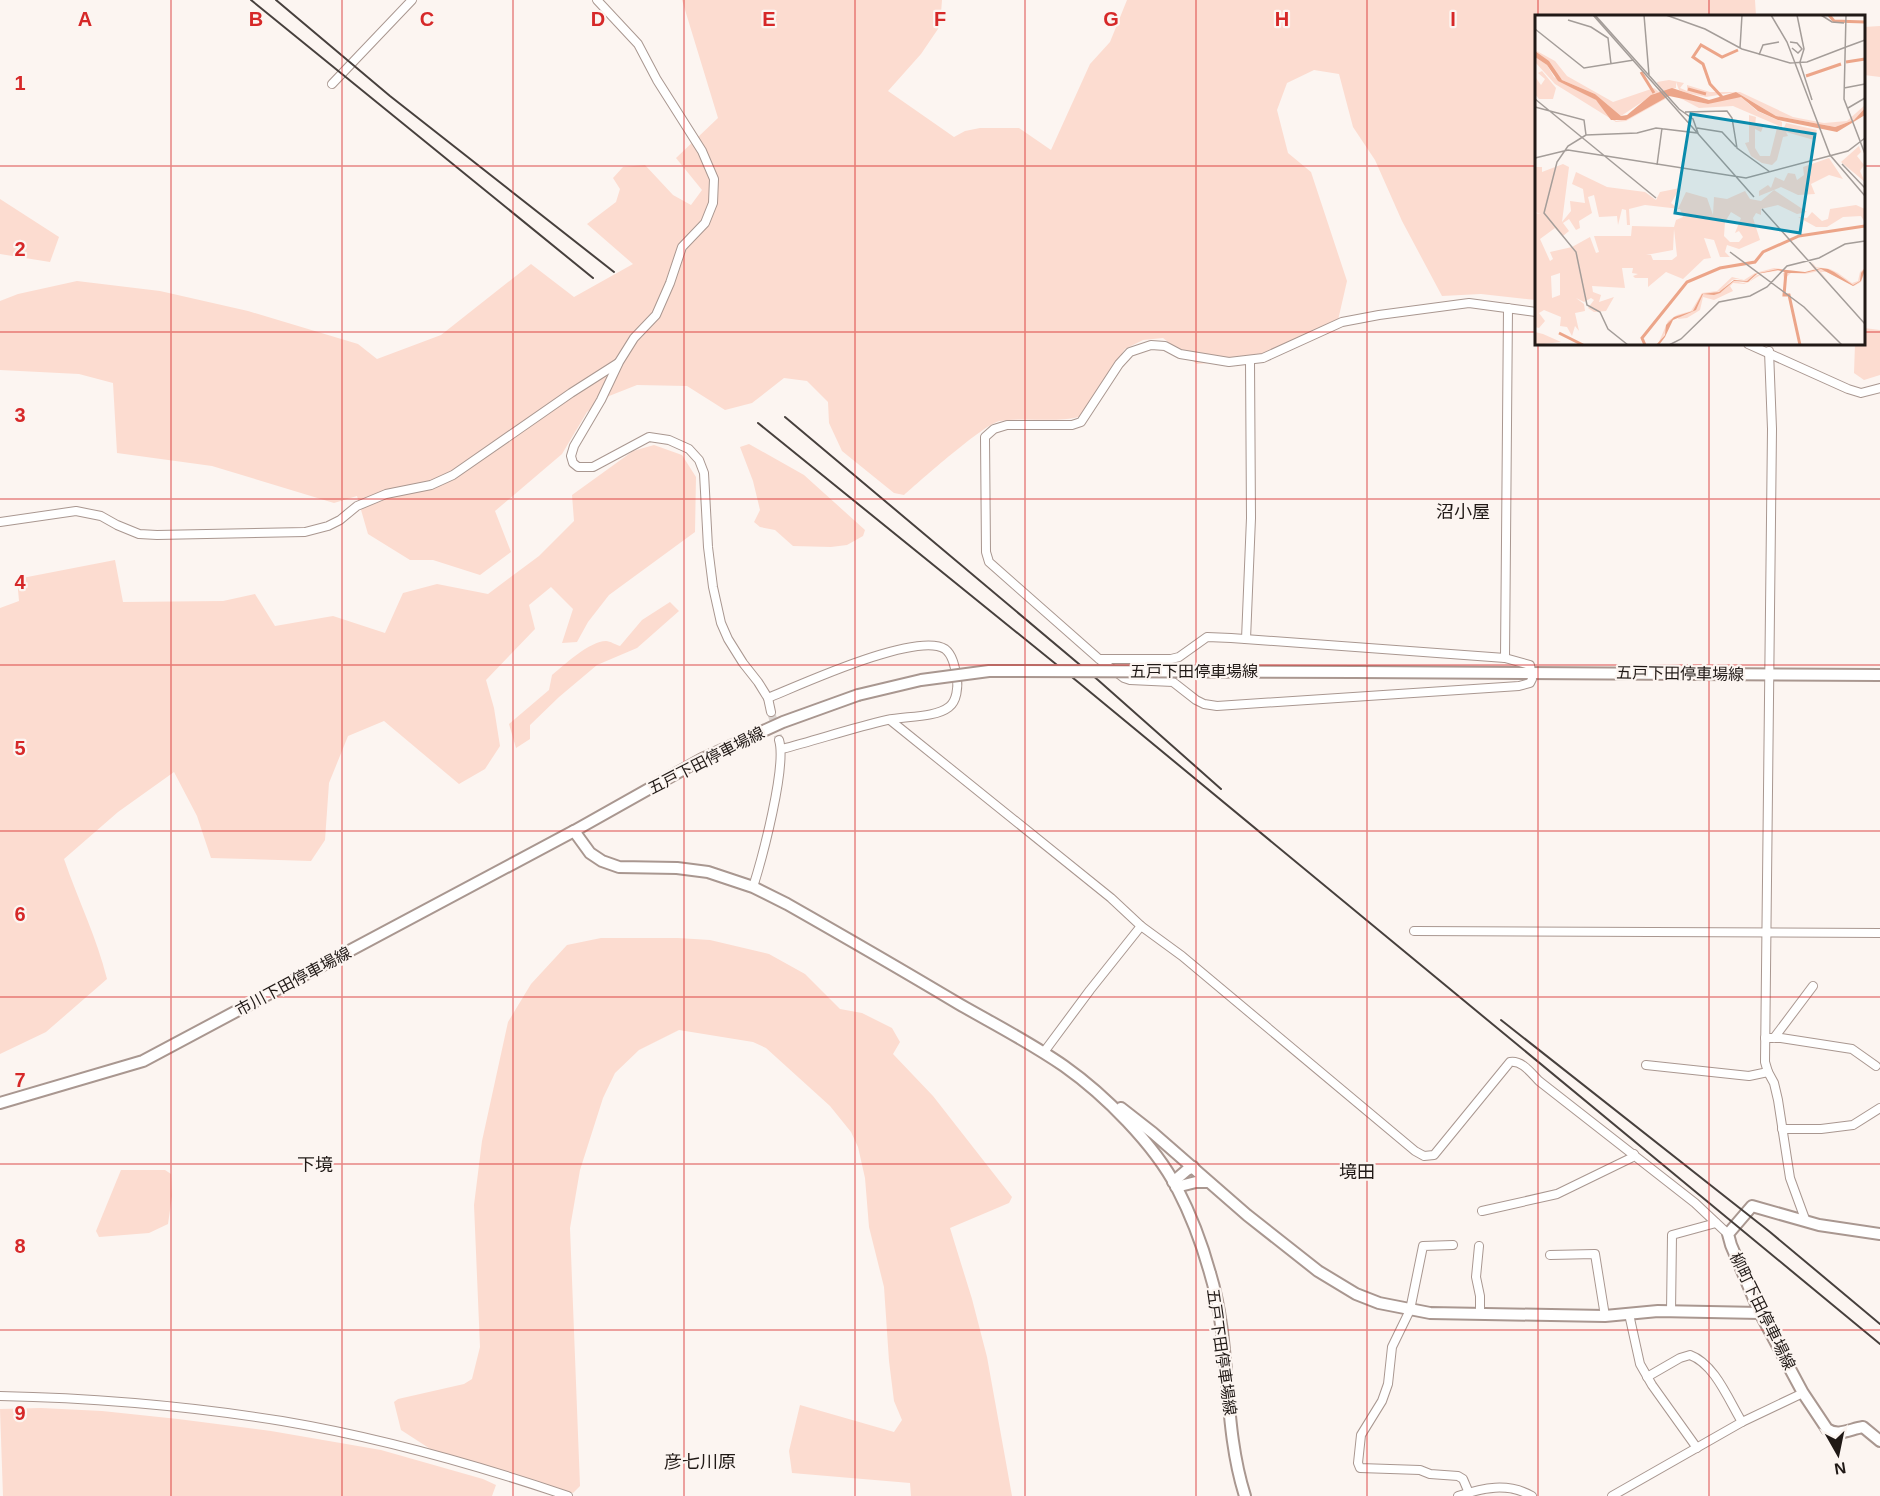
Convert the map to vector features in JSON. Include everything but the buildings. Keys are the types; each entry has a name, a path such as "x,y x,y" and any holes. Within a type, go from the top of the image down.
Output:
{"main road":[{"name":"五戸下田停車場線","path":"1245,1496 1233,1444 1220,1314 1201,1244 1175,1184 1146,1144 1108,1102 1044,1052 819,922 753,887 708,872 677,868 620,867 602,861 590,853 574,831 702,759 783,722 858,695 921,680 989,671 1532,671 1880,675"},
{"name":"市川下田停車場線","path":"0,1103 143,1061 574,831"},
{"path":"1108,1102 1125,1110 1300,1257 1356,1294 1379,1303 1430,1313 1605,1316 1671,1312 1760,1313"},
{"path":"1175,1184 1186,1170 1193,1167"},
{"path":"1175,1184 1208,1182"},
{"name":"柳町下田停車場線","path":"1880,1234 1820,1225 1752,1206 1728,1234 1760,1313 1803,1393 1827,1429 1832,1433 1863,1427 1880,1441"}],"street":[{"path":"332,84 412,0"},
{"path":"597,0 638,44 657,80 702,151 714,179 713,203 705,223 682,247 656,315 634,338 619,362 601,400 574,446 571,456 573,463 578,466 593,467 649,437 669,440 689,449 699,460 704,473 708,548 721,623 742,663 768,698 771,712"},
{"path":"1099,659 1171,659 1179,657 1207,638 1246,639 1505,658 1527,662 1530,665 1532,679 1530,683 1519,686 1217,706 1196,700 1173,682 1124,678 1099,659 989,562 986,552 986,437 994,429 1007,425 1072,425 1081,422 1124,358 1130,352 1151,345 1165,346 1180,354 1229,362 1263,358 1342,322 1469,303 1535,312"},
{"path":"1505,658 1508,308"},
{"path":"1751,345 1769,351 1848,389 1861,393 1880,388"},
{"path":"1769,351 1772,429 1766,932 1770,1038 1765,1062 1774,1083 1790,1178 1805,1219"},
{"path":"1246,639 1251,518 1250,360"},
{"path":"0,522 76,511 101,516 139,534 305,532 328,526 340,520 357,506 386,494 431,485 453,475 619,362"},
{"path":"753,887 778,782 781,745 890,720 940,712 951,706 958,684 954,662 946,650 933,645 908,646 848,666 768,698"},
{"path":"890,720 1111,898 1141,926 1182,956 1415,1151 1424,1156 1434,1155 1510,1062 1515,1061 1695,1203 1728,1234"},
{"path":"1044,1052 1089,990 1141,926"},
{"path":"1414,930 1880,933"},
{"path":"1770,1038 1813,986"},
{"path":"1770,1038 1852,1049 1876,1066"},
{"path":"1647,1065 1749,1076 1768,1072"},
{"path":"1782,1129 1821,1129 1853,1125 1880,1108"},
{"path":"1482,1211 1557,1194 1631,1158 1634,1154"},
{"path":"1671,1312 1672,1235 1716,1223"},
{"path":"1453,1245 1424,1246 1410,1310 1392,1347 1388,1384 1382,1401 1361,1435 1358,1463 1360,1468 1420,1470 1430,1474 1458,1476 1463,1479 1469,1492"},
{"path":"1479,1246 1476,1277 1480,1296 1480,1314"},
{"path":"1550,1255 1595,1254 1605,1316"},
{"path":"1629,1314 1636,1353 1647,1377 1697,1448"},
{"path":"1647,1377 1680,1358 1690,1355 1698,1358 1708,1366 1742,1422"},
{"path":"1612,1496 1742,1422 1803,1393"},
{"path":"0,1396 196,1408 283,1421 360,1436 568,1496"},
{"path":"1458,1496 1482,1489 1509,1487 1532,1496"}],"shaded area":[{"path":"682,0 942,0 940,26 921,54 888,91 954,137 965,131 980,128 1019,128 1051,150 1090,64 1110,42 1127,0 1755,0 1756,15 1535,15 1535,300 1481,294 1442,296 1402,221 1375,160 1353,127 1339,74 1314,70 1287,83 1277,110 1288,153 1311,172 1347,281 1336,329 1252,360 1197,364 1163,338 1143,340 1125,349 1079,417 1059,420 1010,420 992,424 904,495 894,493 842,451 829,423 828,402 807,381 784,378 752,403 725,410 687,386 637,385 604,398 587,412 562,454 495,511 511,552 480,575 433,560 410,560 368,534 357,496 334,503 212,466 117,453 113,383 79,374 0,370 0,301 18,294 77,281 160,291 248,311 358,344 377,359 441,335 531,264 574,297 633,264 587,224 616,202 620,189 613,178 623,167 645,165 673,195 691,205 702,190 676,158 718,118"},
{"path":"1880,26 1880,77 1865,75 1865,27"},
{"path":"0,199 59,237 50,262 0,254"},
{"path":"1865,328 1880,330 1880,375 1864,380 1854,373 1855,345 1865,345"},
{"path":"749,444 804,475 865,530 863,536 847,545 793,546 775,530 760,527 754,522 760,510 753,481 740,447"},
{"path":"654,445 682,455 696,477 695,532 609,595 588,622 577,642 562,643 573,609 551,587 529,605 535,629 486,680 494,708 500,746 485,769 459,784 384,721 348,736 329,783 325,840 311,861 211,858 197,816 174,772 118,812 64,859 107,979 46,1032 0,1054 0,608 19,601 17,579 115,560 123,602 223,601 255,594 275,626 333,616 385,633 403,593 437,584 488,594 539,556 574,521 572,495 633,451"},
{"path":"670,602 679,611 637,648 597,665 530,725 530,739 516,748 509,724 549,690 552,675 592,645 606,641 620,646 642,620"},
{"path":"601,938 710,940 769,954 805,974 840,1009 862,1013 892,1028 900,1042 893,1054 933,1096 1012,1197 1009,1203 950,1228 987,1357 1012,1496 911,1496 910,1483 792,1473 789,1451 800,1405 894,1432 902,1420 894,1401 884,1287 869,1227 865,1178 858,1147 851,1132 830,1106 766,1048 753,1042 679,1030 639,1050 615,1073 603,1098 580,1170 570,1228 580,1486 573,1493 435,1452 401,1430 394,1402 398,1399 464,1384 472,1379 480,1347 474,1205 482,1141 508,1022 531,984 567,945"},
{"path":"121,1170 165,1170 171,1174 172,1196 168,1224 149,1233 99,1237 96,1231"},
{"path":"41,1408 102,1411 271,1431 381,1450 483,1479 496,1485 492,1496 3,1496 0,1409"}],"tunnel":[{"path":"771,712 779,740"}],"railway":[{"path":"251,0 593,278"},
{"path":"276,0 390,96 614,272"},
{"path":"785,417 1098,680 1221,789"},
{"path":"758,423 1078,682 1880,1344"},
{"path":"1501,1020 1770,1232 1880,1324"}],"district":[{"name":"沼小屋","path":"1463,512"},
{"name":"下境","path":"315,1165"},
{"name":"境田","path":"1357,1172"},
{"name":"彦七川原","path":"700,1462"}]}
